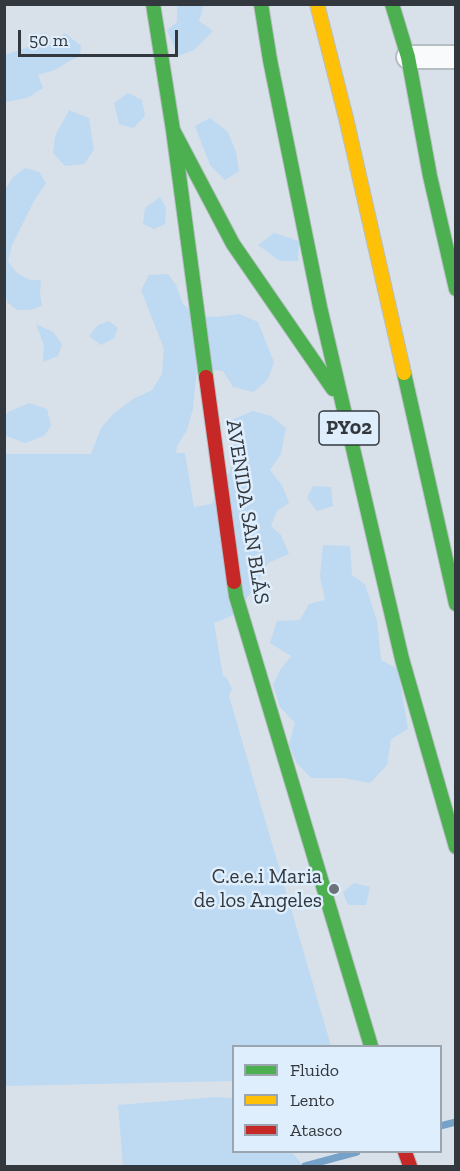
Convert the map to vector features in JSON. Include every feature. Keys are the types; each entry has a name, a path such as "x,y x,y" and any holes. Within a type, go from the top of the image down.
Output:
{"main road":[{"name":"AVENIDA SAN BLÁS","path":"153,4 173,130 236,596 370,1045"},
{"name":"PY02","path":"261,4 270,60 320,307 402,659 456,847"},
{"path":"317,4 346,118 456,604"},
{"path":"392,4 408,57 430,176 456,289"},
{"path":"173,130 233,243 344,406"}],"street":[{"path":"408,57 456,57"}],"shaded area":[{"path":"204,4 199,21 213,31 194,50 178,56 167,30 177,22 177,5"},
{"path":"65,33 81,46 80,56 55,70 38,75 43,88 27,98 5,102 5,55 28,47 53,45"},
{"path":"128,93 142,100 145,116 133,128 119,124 114,103"},
{"path":"69,110 89,118 94,150 84,164 65,166 53,153 55,136"},
{"path":"210,118 228,132 236,152 239,171 225,180 210,165 195,126"},
{"path":"25,168 39,172 46,183 34,201 12,245 8,262 18,274 30,280 41,280 42,306 29,310 17,310 7,302 5,291 5,190 13,177"},
{"path":"160,197 166,208 165,224 154,229 143,224 145,208"},
{"path":"274,233 299,241 298,261 280,261 258,245"},
{"path":"168,274 176,285 183,304 198,316 217,317 239,314 258,322 274,362 268,379 254,392 233,387 223,371 197,368 193,409 187,430 177,446 176,453 185,453 194,507 211,504 230,471 234,449 229,421 253,411 271,416 286,428 281,454 270,470 282,485 289,503 277,511 271,526 281,535 289,554 268,563 254,589 233,615 214,623 223,676 227,678 232,689 229,696 331,1045 232,1045 232,1081 5,1086 5,454 91,454 101,428 114,413 133,399 152,390 162,374 164,349 141,290 149,275"},
{"path":"109,321 118,328 114,338 101,345 89,336 98,325"},
{"path":"36,324 53,332 62,344 58,356 43,362 44,345"},
{"path":"29,403 47,409 51,426 44,436 25,443 6,436 5,416 8,412"},
{"path":"313,486 331,487 333,506 317,511 307,498"},
{"path":"323,545 350,546 352,575 365,584 377,621 381,660 398,669 408,729 391,739 387,765 370,783 344,778 311,778 296,762 289,744 295,723 280,707 273,685 280,670 291,656 270,643 277,621 300,620 309,604 325,600 320,576"},
{"path":"354,883 370,887 366,905 348,905 343,892"},
{"path":"216,1097 232,1098 232,1153 293,1153 303,1166 123,1166 118,1105"}],"waterway":[{"path":"442,1126 456,1122"},
{"path":"305,1166 353,1153"}],"traffic: fast":[{"path":"153,4 173,130 206,377"},
{"path":"261,4 270,60 320,307 402,659 456,847"},
{"path":"392,4 408,57 430,176 456,289"},
{"path":"173,130 233,244 333,389"},
{"path":"404,373 456,604"},
{"path":"234,582 236,596 371,1045"}],"traffic: slow":[{"path":"317,4 346,118 404,373"}],"traffic: jam":[{"path":"206,377 234,582"},
{"path":"405,1153 410,1166"}],"place":[{"name":"C.e.e.i Maria de los Angeles","path":"334,889"}]}
